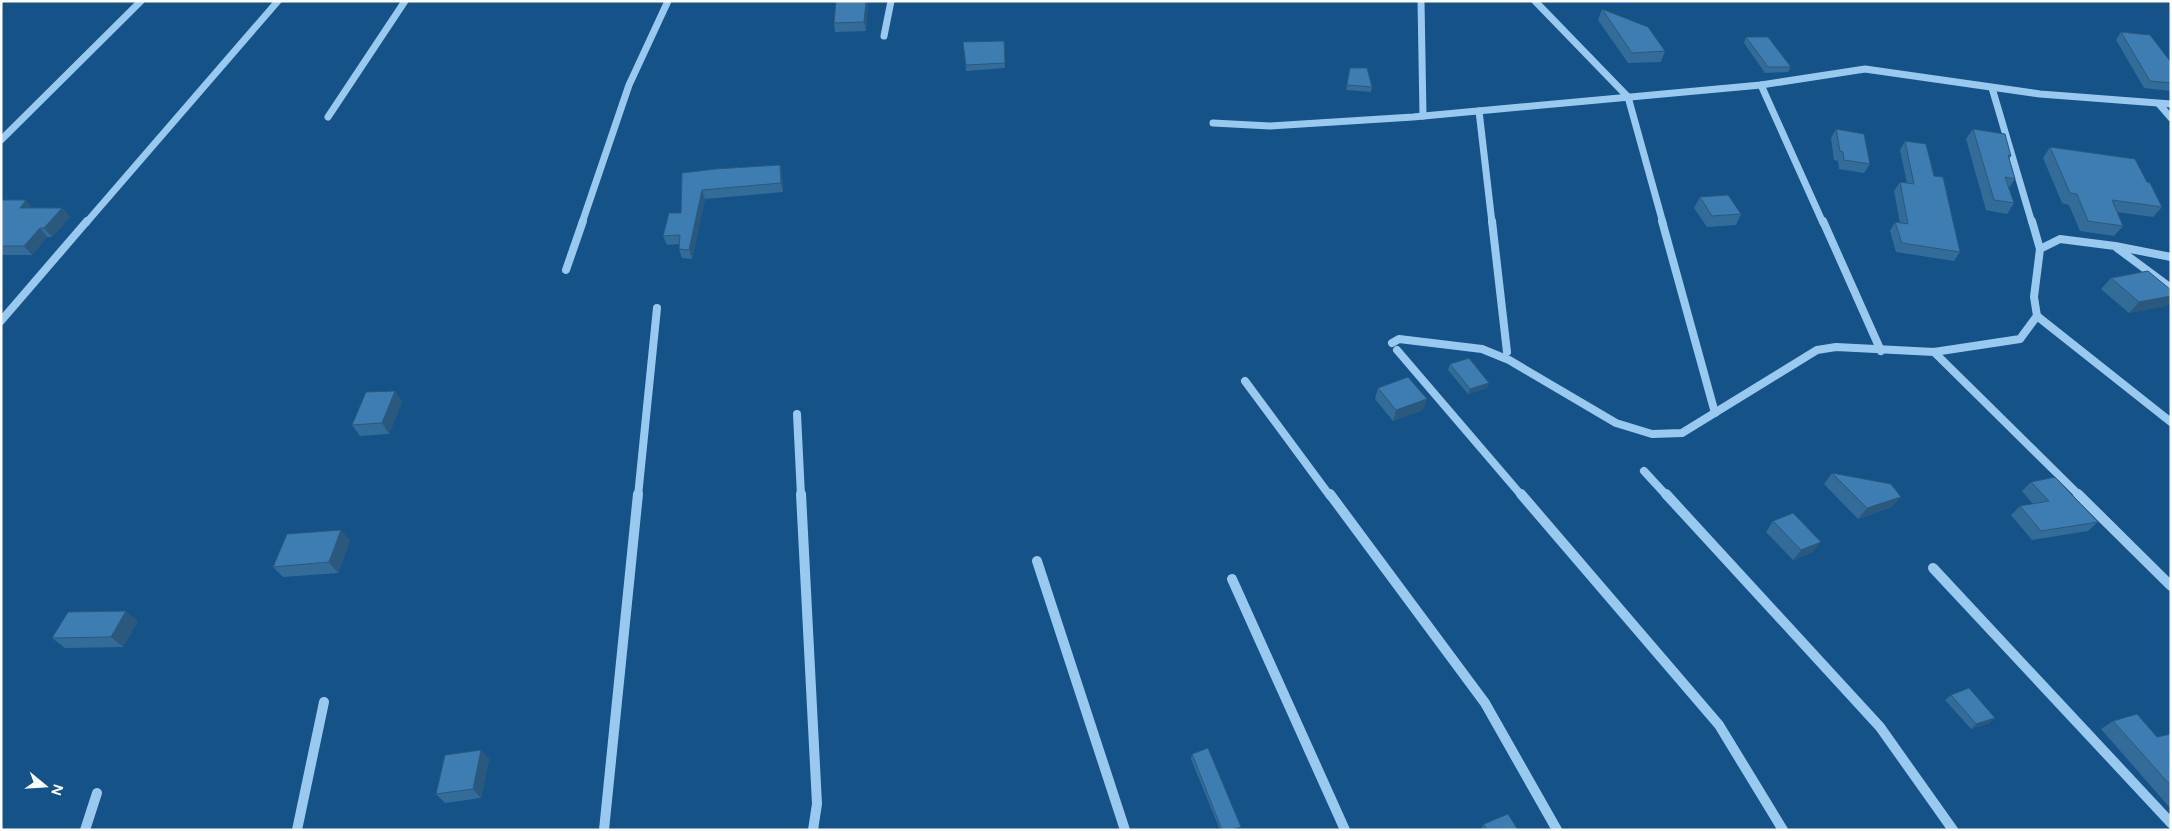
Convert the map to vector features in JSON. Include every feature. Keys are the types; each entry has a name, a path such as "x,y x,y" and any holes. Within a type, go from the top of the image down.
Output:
{"street":[{"path":"1,140 141,1"},
{"path":"1,321 278,1"},
{"path":"328,117 406,1"},
{"path":"566,270 629,85 668,1"},
{"path":"884,36 891,1"},
{"path":"1421,1 1423,116"},
{"path":"1535,1 1628,97 1715,413"},
{"path":"1213,124 1270,126 1423,116 1761,85 1865,69 1882,70 1992,88 2171,104"},
{"path":"1761,85 1881,351"},
{"path":"1992,88 2040,249 2034,296 2037,316 2171,422"},
{"path":"2159,104 2171,118"},
{"path":"1479,111 1508,352"},
{"path":"2040,249 2060,239 2115,246 2171,257"},
{"path":"2115,246 2171,288"},
{"path":"604,830 657,308"},
{"path":"1783,830 1719,725 1394,346 1399,339 1482,349 1509,360 1616,423 1652,434 1682,434 1817,350 1836,347 1881,351 1934,352 2020,339 2037,316"},
{"path":"1934,352 2171,586"},
{"path":"1245,381 1485,703 1557,830"},
{"path":"797,414 817,804 813,830"},
{"path":"1644,472 1880,728 1953,830"},
{"path":"1037,561 1124,830"},
{"path":"1933,568 2171,823"},
{"path":"1232,579 1345,830"},
{"path":"297,830 324,702"},
{"path":"85,830 97,793"}],"building":[{"path":"836,1 866,1 864,22 834,23"},
{"path":"1602,9 1648,27 1665,51 1632,53"},
{"path":"2121,32 2150,35 2171,61 2171,83 2150,81"},
{"path":"1746,37 1768,37 1791,67 1768,67"},
{"path":"1004,41 1005,63 966,65 963,42"},
{"path":"1350,68 1367,68 1372,87 1347,85"},
{"path":"1836,129 1864,134 1870,164 1844,160 1843,152 1840,151"},
{"path":"1973,129 2005,134 2011,156 2008,155 2015,179 2005,177 2014,203 1994,200"},
{"path":"1905,141 1926,144 1934,176 1943,177 1960,252 1902,243 1895,222 1908,224 1900,182 1914,184"},
{"path":"2050,147 2135,159 2162,207 2112,200 2123,226 2088,221 2077,194 2070,193"},
{"path":"780,165 781,183 702,190 689,250 679,249 680,235 663,236 669,213 681,213 682,173"},
{"path":"1728,195 1741,214 1712,216 1700,197"},
{"path":"1,200 26,200 20,208 62,208 24,246 1,246"},
{"path":"2148,271 2171,290 2171,296 2139,302 2111,278"},
{"path":"1469,358 1489,383 1470,389 1450,364"},
{"path":"1408,377 1427,399 1396,410 1378,388"},
{"path":"395,391 382,423 352,425 366,392"},
{"path":"1832,473 1891,484 1901,497 1867,508"},
{"path":"2055,477 2098,522 2041,531 2020,506 2049,501 2031,482"},
{"path":"1793,513 1821,542 1801,550 1773,521"},
{"path":"341,530 329,562 273,567 287,534"},
{"path":"126,611 111,637 52,638 68,612"},
{"path":"1969,688 1995,718 1976,724 1951,695"},
{"path":"2137,714 2157,737 2171,734 2171,786 2113,721"},
{"path":"1208,748 1241,827 1222,830 1192,754"},
{"path":"481,750 473,789 436,794 445,755"},
{"path":"1508,814 1518,830 1487,830 1484,824"}]}
